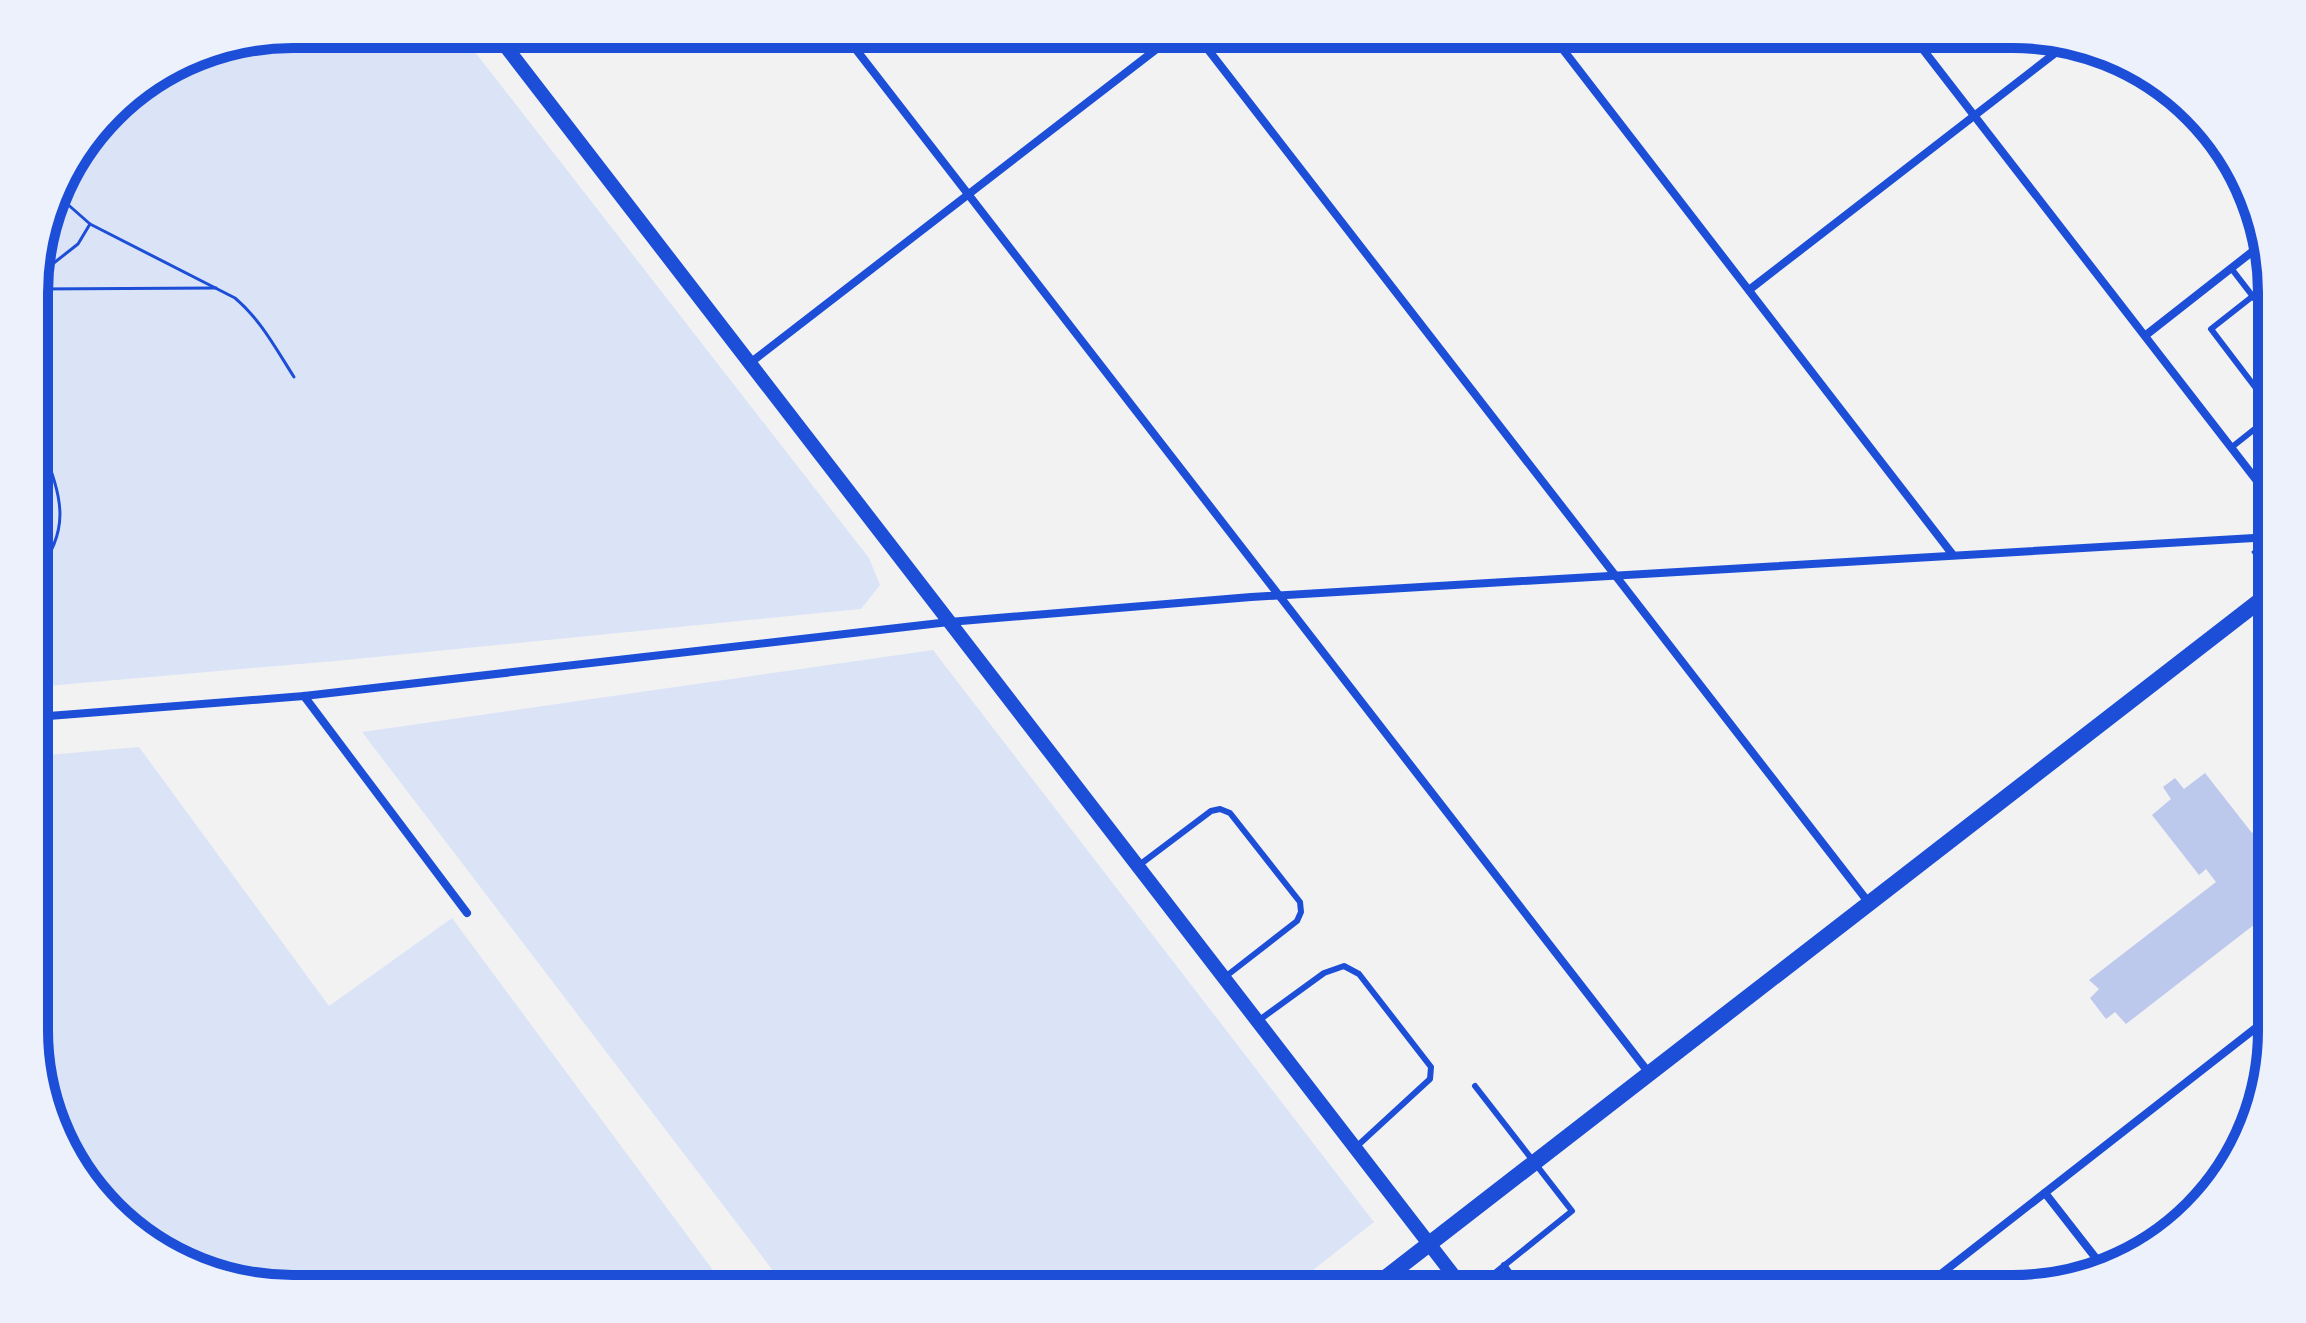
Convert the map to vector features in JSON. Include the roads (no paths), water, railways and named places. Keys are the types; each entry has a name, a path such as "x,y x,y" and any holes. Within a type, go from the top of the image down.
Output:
{"main road":[{"path":"1390,1274 2257,603"}],"street":[{"path":"507,48 1453,1274"},
{"path":"855,48 1649,1074"},
{"path":"750,363 1158,48"},
{"path":"1207,48 1869,903"},
{"path":"1562,48 1953,555"},
{"path":"1922,48 2257,480"},
{"path":"1749,290 2056,52"},
{"path":"2146,335 2254,251"},
{"path":"48,716 304,696 949,622 1278,595 2257,538"},
{"path":"304,696 467,913"},
{"path":"1941,1274 2257,1027"},
{"path":"2045,1193 2097,1260"}],"lane":[{"path":"2231,268 2257,301"},
{"path":"2253,296 2211,329 2257,390"},
{"path":"2232,447 2257,427"},
{"path":"1138,866 1211,811 1220,809 1230,813 1300,902 1301,912 1297,921 1224,978"},
{"path":"1258,1021 1324,973 1344,966 1359,974 1422,1055 1431,1067 1430,1079 1355,1148"},
{"path":"1475,1086 1572,1211 1493,1274"},
{"path":"1504,1265 1511,1274"}]}
